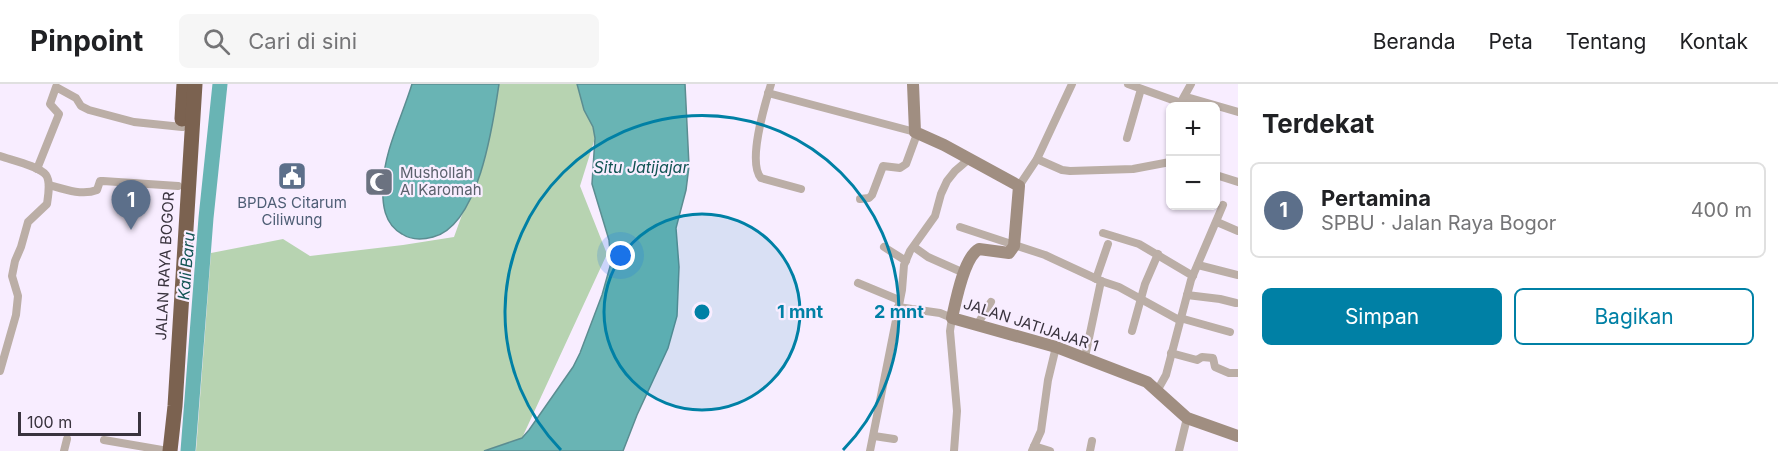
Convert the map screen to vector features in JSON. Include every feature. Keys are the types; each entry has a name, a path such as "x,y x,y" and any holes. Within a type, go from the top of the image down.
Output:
{"highway":[{"name":"JALAN RAYA BOGOR","path":"180,243 178,186 184,84"},
{"name":"JALAN RAYA BOGOR","path":"164,451 166,405 195,84"}],"street":[{"path":"771,84 756,149 757,173 761,178 801,189"},
{"path":"860,199 869,198 872,195 883,166 900,168 906,164 916,133 913,84"},
{"path":"1014,246 1019,186 1037,159 1072,84"},
{"path":"1128,84 1176,102"},
{"path":"1182,102 1191,84"},
{"path":"37,169 59,114 50,104 56,87 76,98 81,106 89,110 134,122 182,127"},
{"path":"1127,138 1141,89"},
{"path":"768,93 916,133 1019,186"},
{"path":"1184,102 1190,98 1204,102"},
{"path":"1220,107 1238,112"},
{"path":"0,156 37,169 46,175 49,185 47,204 28,222 15,261 12,276 18,296 16,315 0,371"},
{"path":"870,451 906,261 935,216 940,194 947,181 969,159"},
{"path":"1037,159 1070,171 1133,169 1166,163"},
{"path":"1220,177 1238,182"},
{"path":"49,185 69,191 89,192 97,190 100,181 178,186"},
{"path":"1157,390 1166,375 1186,295 1223,205"},
{"path":"1217,222 1238,231"},
{"path":"960,227 1045,255 1098,280 1119,287 1180,319 1230,332"},
{"path":"1104,233 1132,241 1193,276"},
{"path":"1085,357 1098,280 1108,244"},
{"path":"884,246 906,261"},
{"name":"JALAN JATIJAJAR 1","path":"1014,246 1008,253 983,249 976,250 972,254 964,273 952,318 1056,346 1147,382 1186,418 1238,436"},
{"path":"914,247 928,257 964,273"},
{"path":"1132,331 1140,300 1158,254"},
{"path":"1198,265 1238,275"},
{"path":"858,283 899,303 952,318 950,331 957,411 954,451"},
{"path":"1186,295 1220,298 1236,303"},
{"path":"977,325 991,302"},
{"path":"1050,451 1033,449 1041,431 1048,380 1056,346"},
{"path":"1171,353 1197,360 1202,357 1213,358 1215,367 1229,373 1238,373"},
{"path":"1179,451 1186,418"},
{"path":"874,436 894,439"},
{"path":"64,451 67,439"},
{"path":"104,440 164,451"},
{"path":"1090,451 1092,441"}],"shaded area":[{"path":"499,84 577,84 595,138 580,186 607,254 522,438 484,451 196,451 211,253 283,239 310,256 454,237 489,140"}],"water":[{"path":"412,84 499,84 488,147 473,194 462,214 449,229 433,237 421,239 402,234 391,225 385,213 383,199 387,160"},
{"name":"Situ Jatijajar","path":"577,84 685,84 689,166 686,190 676,228 679,267 677,316 668,348 623,451 484,451 522,438 573,367 602,295 611,263 609,240 592,184 595,138 593,127 584,110"}],"waterway":[{"name":"Kali Baru","path":"188,451 206,218 220,84"}],"place":[{"name":"BPDAS Citarum Ciliwung","path":"292,176"},
{"name":"Mushollah Al Karomah","path":"379,182"},
{"name":"Pertamina","path":"131,230"}]}
